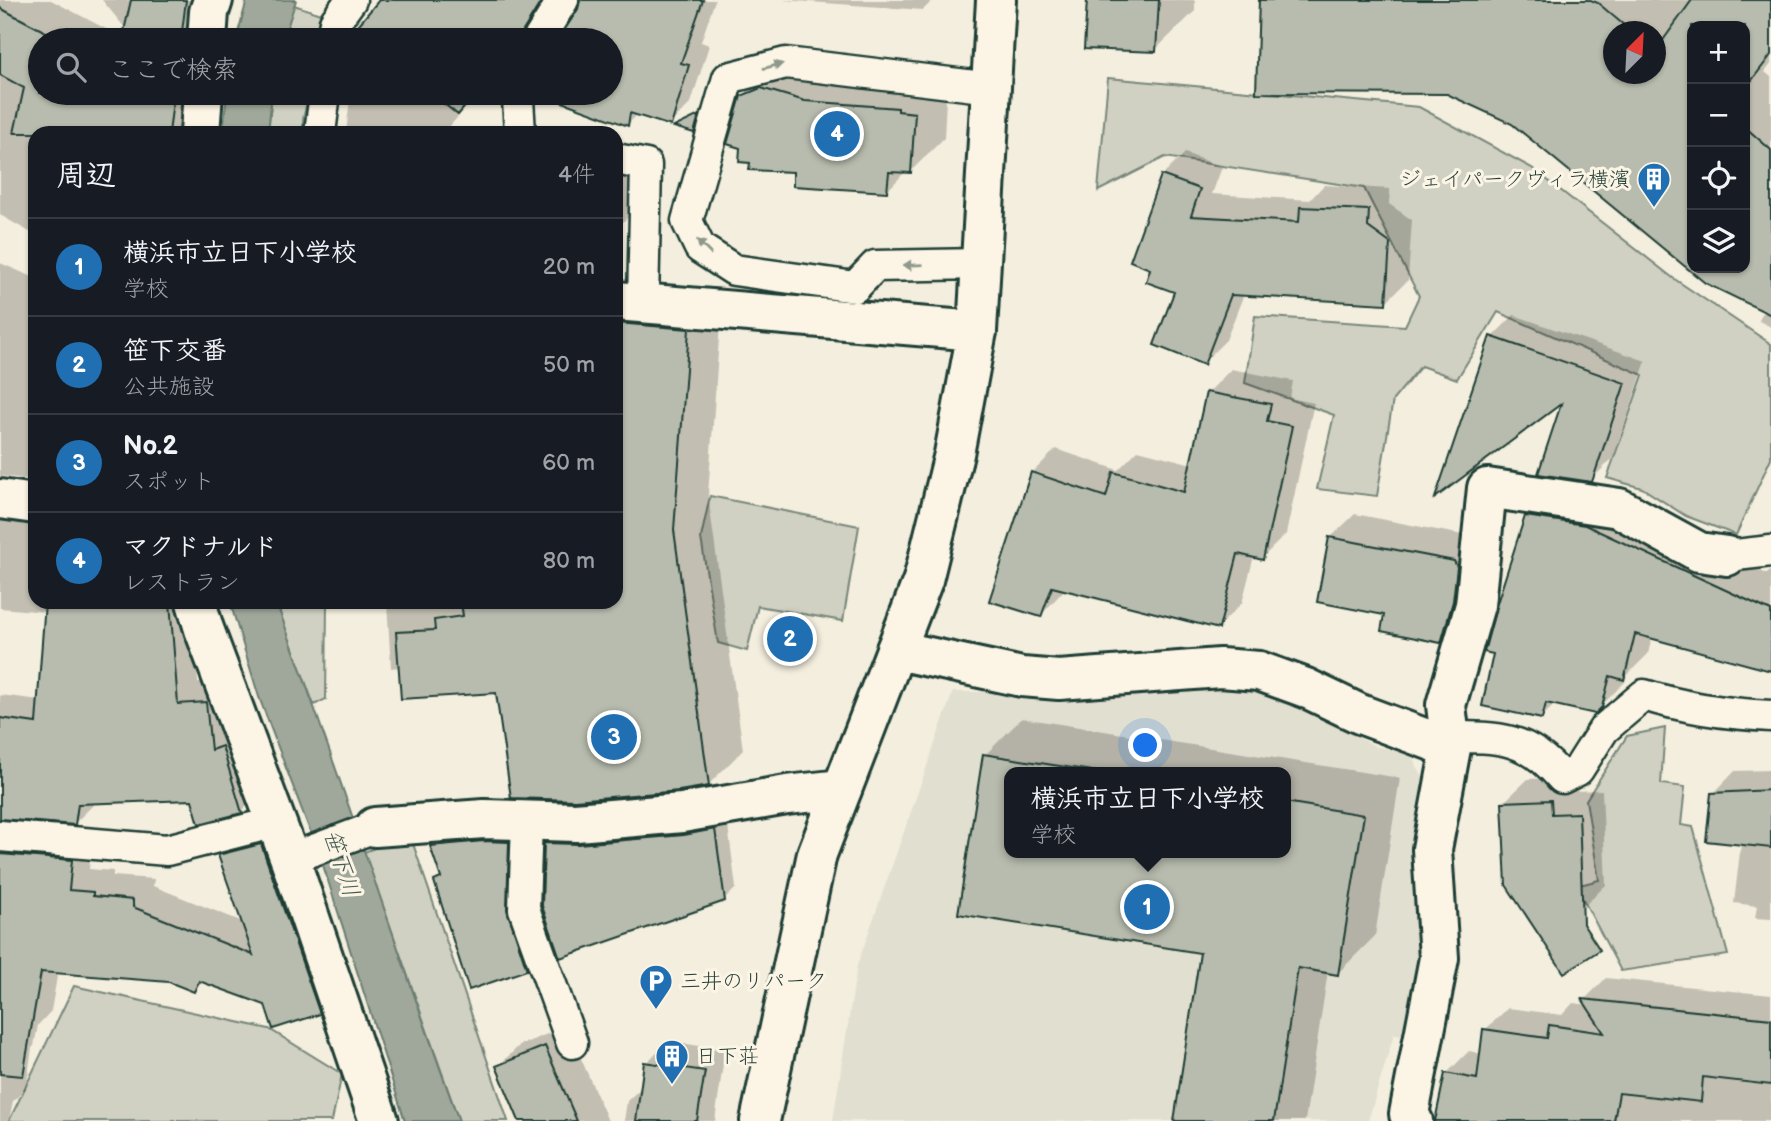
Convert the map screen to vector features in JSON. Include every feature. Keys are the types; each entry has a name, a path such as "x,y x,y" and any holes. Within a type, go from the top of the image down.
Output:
{"street":[{"path":"208,28 213,0"},
{"path":"760,1121 817,854 923,580 954,454 977,331 996,0"},
{"path":"201,126 202,105"},
{"path":"630,302 977,331"},
{"path":"1413,1121 1409,1114 1439,958 1432,849 1451,742 1446,705 1475,605 1487,488 1619,508 1699,552 1727,556"},
{"path":"0,499 28,503"},
{"path":"198,609 276,822 296,857 379,1121"},
{"path":"895,650 1022,677 1059,680 1220,668 1259,671 1306,688 1360,714 1451,742"},
{"path":"375,827 484,820 576,822 682,813 787,795 842,789"}],"lane":[{"path":"333,28 334,22 351,0"},
{"path":"546,28 564,0"},
{"path":"981,264 875,266 855,287 734,270 701,248 687,221 728,78 786,63 991,88"},
{"path":"321,126 324,105"},
{"path":"518,105 520,126"},
{"path":"623,160 646,165 630,302"},
{"path":"1727,556 1771,551"},
{"path":"1451,742 1496,737 1522,744 1554,768 1562,778 1578,770 1604,729 1644,695 1677,705 1743,715 1771,716"},
{"path":"527,821 524,909 572,1043"},
{"path":"0,836 167,850 276,822"},
{"path":"296,857 375,827"}],"shaded area":[{"path":"294,5 326,16 323,28 287,28"},
{"path":"1108,78 1419,107 1532,168 1673,278 1771,344 1771,458 1736,535 1686,516 1642,488 1607,478 1643,375 1498,312 1457,379 1421,366 1393,400 1377,496 1317,489 1334,415 1245,383 1255,316 1405,326 1419,296 1364,188 1165,157 1098,191"},
{"path":"271,105 306,105 303,126 269,126"},
{"path":"710,496 859,526 843,621 758,606 747,651 718,643 701,538"},
{"path":"279,609 327,609 326,699 314,705"},
{"path":"1143,685 1269,691 1377,747 1409,751 1426,783 1411,848 1421,977 1418,1036 1394,1034 1368,1121 833,1121 857,966 953,692 1040,692"},
{"path":"1665,728 1661,784 1685,787 1681,825 1693,827 1728,955 1621,971 1576,886 1599,880 1586,800 1627,736"},
{"path":"410,835 508,1121 459,1121 364,852"},
{"path":"74,986 269,1029 342,1074 332,1121 9,1121"}],"water":[{"path":"247,0 296,0 287,28 239,28"},
{"path":"226,105 271,105 269,126 224,126"},
{"name":"笹下川","path":"232,609 279,609 459,1121 405,1121 323,865 259,697"}],"building":[{"path":"131,0 186,0 182,28 125,28"},
{"path":"379,0 542,0 525,28 356,28"},
{"path":"580,0 703,0 681,63 689,65 671,126 630,113 628,126 571,105 623,105 623,28 566,28 578,9"},
{"path":"1087,0 1159,0 1156,52 1084,49"},
{"name":"ジェイパークヴィラ横濱","path":"1259,0 1591,0 1619,21 1603,21 1603,84 1666,84 1666,36 1692,0 1771,0 1771,55 1750,82 1750,21 1687,21 1687,268 1512,124 1447,94 1256,93"},
{"path":"0,8 38,28 28,28 28,105 172,105 170,126 28,126 28,133 14,133 24,88 0,75"},
{"path":"761,88 805,101 898,108 898,111 915,113 911,173 889,172 887,192 793,186 793,172 749,170 750,163 739,162 740,148 727,144 741,96"},
{"path":"446,105 466,105 458,115"},
{"path":"699,115 694,133 674,127"},
{"name":"ジェイパークヴィラ横濱","path":"1750,131 1771,150 1771,315 1705,283 1693,273 1750,273"},
{"path":"1161,175 1200,189 1191,216 1299,222 1300,207 1369,210 1368,227 1390,243 1386,304 1231,295 1204,365 1154,345 1174,292 1146,282 1150,269 1130,261"},
{"path":"623,324 689,329 674,530 709,786 575,800 511,798 496,693 401,699 396,632 435,630 434,620 463,616 462,609 623,609"},
{"path":"1490,336 1625,383 1592,482 1538,474 1561,404 1435,498"},
{"path":"1206,392 1271,404 1267,421 1292,426 1263,560 1238,554 1219,629 1052,587 1041,617 989,601 1031,472 1106,497 1113,472 1184,492"},
{"path":"1525,516 1585,525 1771,611 1771,671 1635,634 1624,680 1610,676 1602,707 1595,714 1546,703 1542,719 1482,706 1493,654 1484,652"},
{"path":"1329,537 1454,561 1457,567 1453,601 1441,643 1381,631 1384,615 1317,602"},
{"path":"44,609 171,609 178,704 206,702 211,750 222,746 242,813 199,824 192,800 78,804 75,825 0,819 0,718 36,723"},
{"path":"983,754 1066,767 1004,767 1004,858 1291,858 1291,803 1364,815 1338,975 1298,968 1274,1121 1174,1121 1200,953 958,914"},
{"path":"1771,790 1771,848 1706,841 1711,793"},
{"path":"1551,800 1552,814 1579,813 1583,924 1600,950 1564,973 1506,885 1502,802"},
{"path":"715,829 725,901 560,958 542,906 544,843 578,844 684,835"},
{"path":"484,841 509,842 507,909 527,970 469,990 434,881 441,878 430,846"},
{"path":"261,844 320,1014 273,1029 265,1005 199,981 194,992 169,982 41,972 23,1076 0,1074 0,854 72,860 69,890 93,892 93,896 133,900 133,907 253,955 218,855"},
{"path":"1582,999 1771,1019 1771,1085 1703,1077 1701,1102 1619,1093 1614,1121 1435,1121 1445,1073 1477,1079 1483,1029 1547,1038 1549,1025 1604,1033"},
{"path":"545,1046 577,1121 519,1121 496,1066"},
{"name":"日下荘","path":"644,1062 705,1071 697,1121 636,1121"}],"place":[{"name":"マクドナルド","path":"837,134"},
{"name":"ジェイパークヴィラ横濱","path":"1654,209"},
{"name":"笹下交番","path":"790,639"},
{"name":"No.2","path":"614,737"},
{"name":"横浜市立日下小学校","path":"1147,907"},
{"name":"三井のリパーク","path":"656,1011"},
{"name":"日下荘","path":"672,1086"}]}
